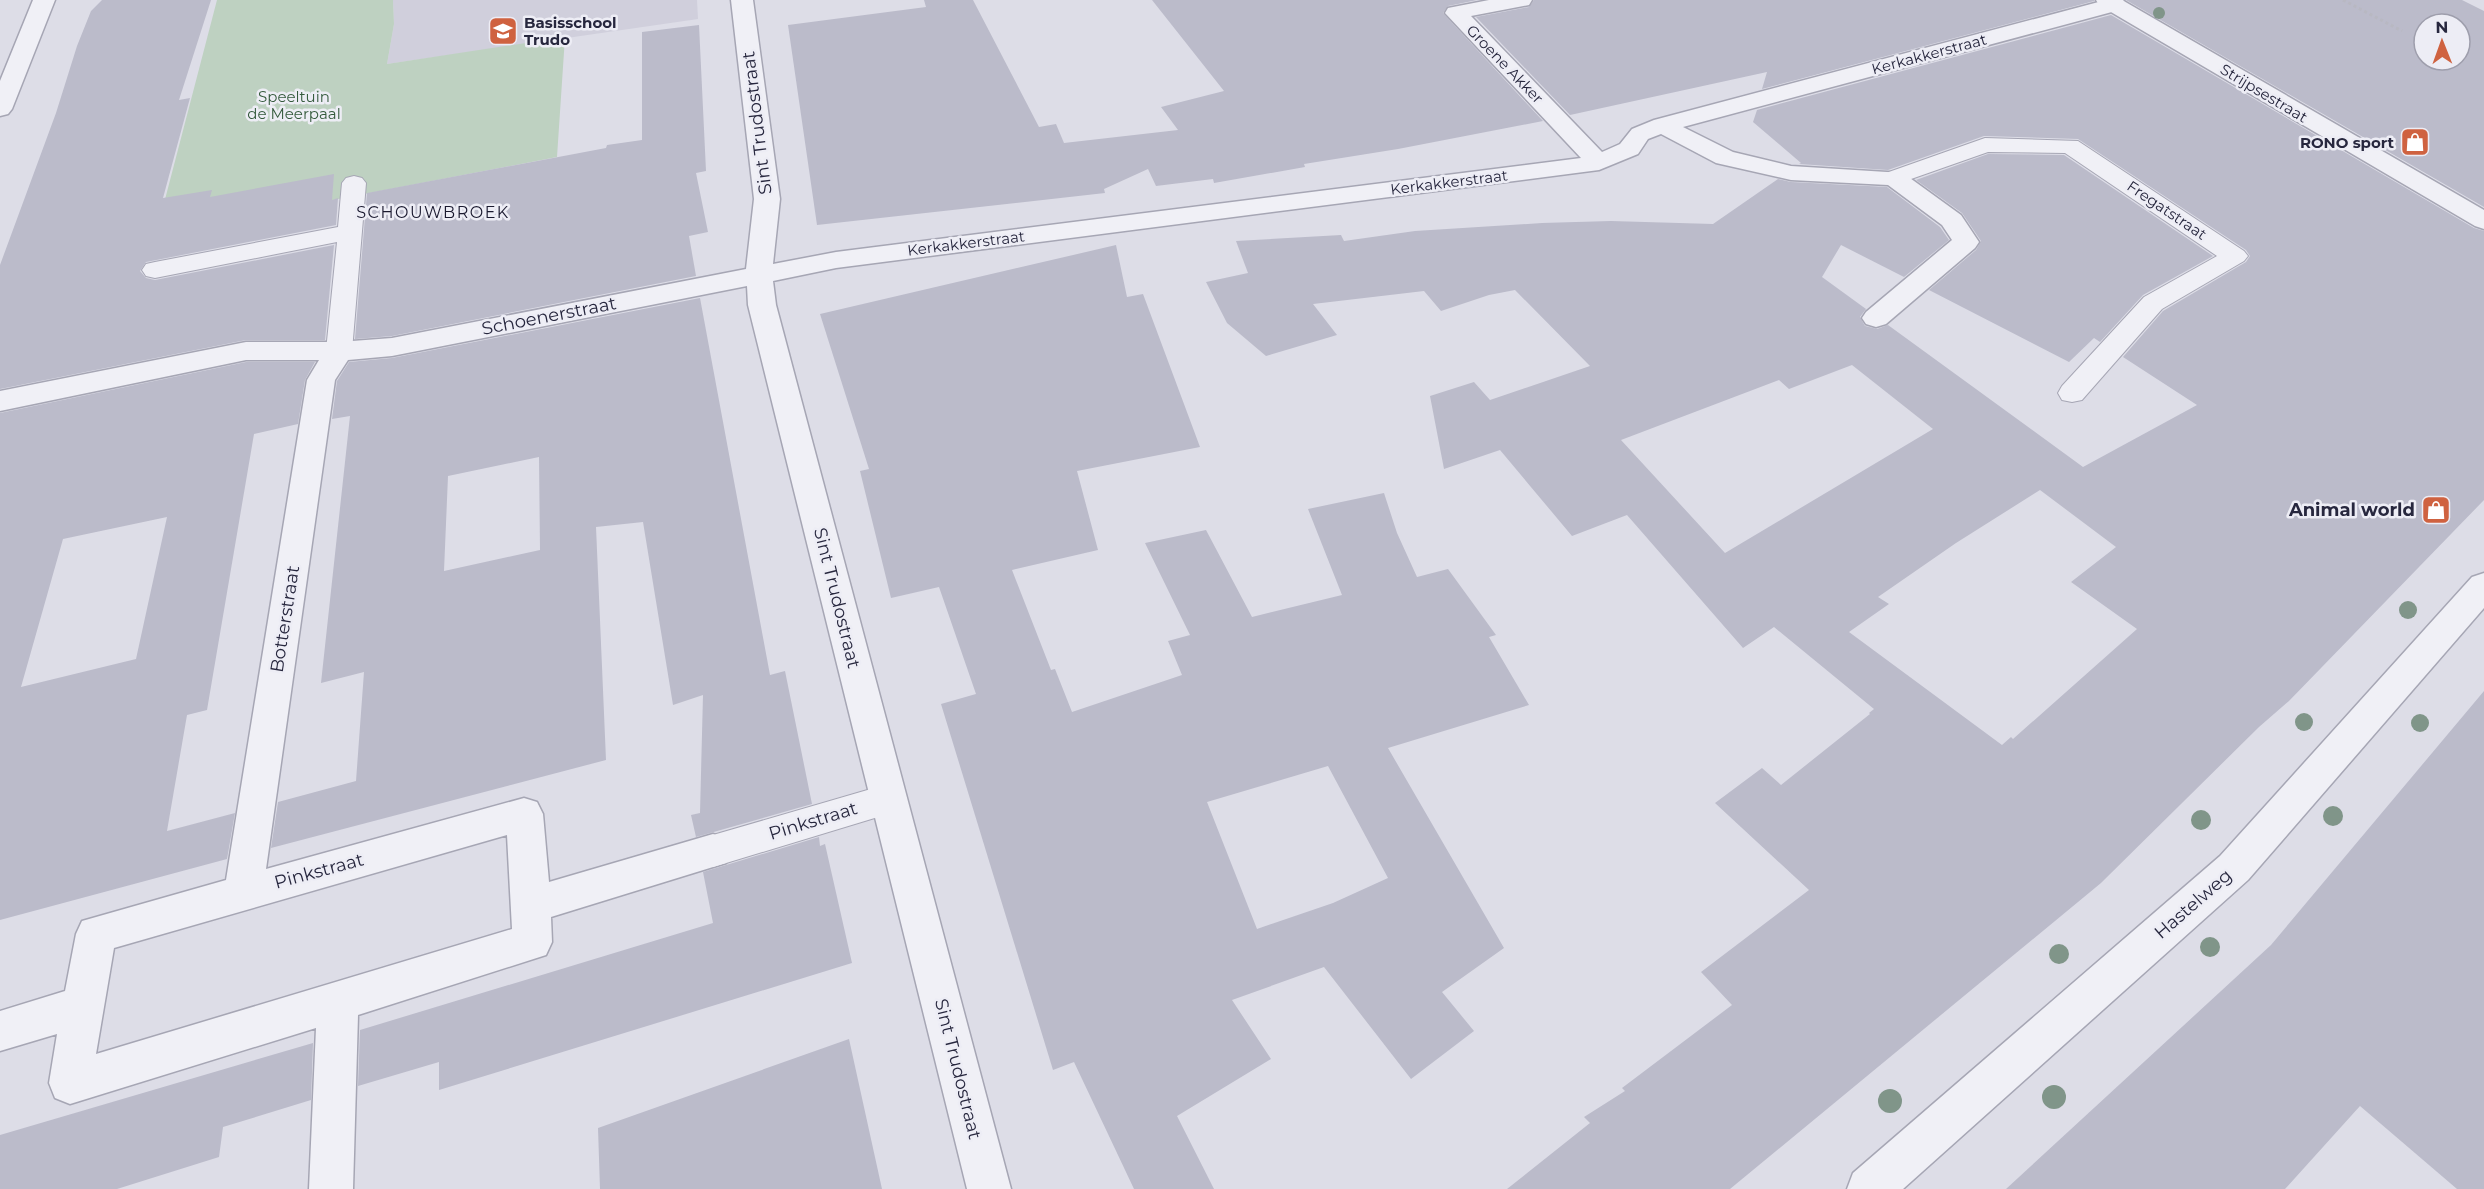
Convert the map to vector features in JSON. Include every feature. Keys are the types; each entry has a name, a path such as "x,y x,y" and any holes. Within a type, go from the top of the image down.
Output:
{"street":[{"path":"0,109 44,0"},
{"name":"Sint Trudostraat","path":"742,0 767,200 759,274 762,305 989,1189"},
{"name":"Groene Akker","path":"1521,0 1456,13 1599,163"},
{"name":"Kerkakkerstraat","path":"759,274 848,258 1599,163 1629,149 1640,134 1662,125 2111,2"},
{"name":"Strijpsestraat","path":"2111,2 2484,221"},
{"name":"Fregatstraat","path":"1662,125 1725,158 1736,161 1791,173 1894,178"},
{"path":"1876,318 1966,242 1952,220 1894,178"},
{"name":"Schoenerstraat","path":"0,401 246,351 339,351 392,347 759,274"},
{"name":"Botterstraat","path":"243,892 321,380 339,351"},
{"name":"Hastelweg","path":"1869,1189 2234,868 2484,586"},
{"name":"Pinkstraat","path":"524,814 532,942 70,1083 96,934 243,892 524,814"},
{"name":"Pinkstraat","path":"531,905 713,851"},
{"path":"331,1189 338,1002"},
{"path":"0,1031 83,1006"}],"lane":[{"name":"Fregatstraat","path":"1894,178 1985,146 2070,146 2235,256 2153,303 2072,393"},
{"path":"339,351 354,183"},
{"path":"155,270 350,232"},
{"name":"Pinkstraat","path":"713,851 888,799"}],"path":[{"path":"2343,0 2402,31"}],"shaded area":[{"name":"Basisschool Trudo","path":"393,0 697,0 698,19 387,64 394,24"}],"green space":[{"name":"Speeltuin de Meerpaal","path":"217,0 393,0 394,24 387,64 565,37 557,157 156,234"}],"building":[{"path":"102,0 211,0 179,100 190,98 163,198 212,190 210,197 334,174 332,200 338,198 336,225 146,262 140,271 146,278 155,280 334,245 325,340 246,340 0,389 0,265 56,113 77,46 91,11"},
{"path":"924,0 973,0 1039,127 1056,124 1064,143 1178,130 1161,107 1224,91 1152,0 1477,0 1448,6 1443,13 1543,121 1398,149 1304,164 1305,167 1214,183 1213,179 1156,186 1148,169 1104,189 1105,193 817,225 788,25 926,7"},
{"path":"1534,0 2094,1 1762,89 1767,72 1570,115 1476,17 1529,7"},
{"path":"2126,0 2462,0 2484,11 2484,207"},
{"path":"2111,15 2474,228 2484,231 2484,500 2289,701 2259,727 2101,883 1730,1189 1507,1189 1590,1123 1584,1117 1625,1091 1622,1088 1732,1005 1701,972 1809,890 1715,803 1762,768 1781,785 1874,709 1774,627 1743,648 1627,515 1572,536 1500,450 1444,469 1430,396 1474,382 1490,400 1590,366 1515,290 1489,295 1441,311 1424,291 1313,304 1337,335 1266,356 1227,323 1206,282 1248,273 1236,241 1341,235 1344,241 1415,231 1542,223 1611,221 1713,224 1778,179 1791,182 1887,187 1940,227 1949,240 1904,277 1841,245 1822,277 1866,309 1860,317 1865,326 1877,329 1888,325 2083,467 2197,405 2123,357 2163,311 2246,262 2250,256 2246,250 2078,139 1984,136 1888,170 1799,164 1801,163 1753,122 1757,110","holes":["1852,365 1933,429 1725,553 1621,440 1779,380 1789,389","2040,490 2116,547 2071,582 2137,629 2013,739 2011,737 2002,745 1849,632 1889,604 1878,597 1956,543"]},
{"path":"699,25 706,171 696,173 708,232 689,236 696,276 392,336 355,339 367,193 642,140 642,32"},
{"path":"1988,154 2064,155 2213,256 2143,295 2100,342 2094,338 2069,362 1929,290 1976,250 1981,241 1962,213 1916,180"},
{"path":"1116,245 1127,297 1143,294 1200,447 1077,471 1098,550 1012,570 1051,670 1055,669 1072,712 1182,675 1168,641 1190,635 1145,543 1206,530 1252,617 1342,595 1308,509 1384,493 1397,533 1417,577 1448,569 1496,635 1489,637 1529,705 1388,748 1504,948 1442,992 1474,1031 1411,1079 1324,967 1232,1000 1271,1059 1177,1116 1214,1189 1134,1189 1074,1062 1053,1070 941,704 976,694 939,587 891,598 860,471 869,469 820,314","holes":["1328,766 1388,878 1333,903 1257,929 1207,802"]},
{"path":"700,298 770,675 785,671 812,804 696,837 691,815 700,813 703,695 673,705 643,522 596,527 606,760 271,848 278,802 356,781 364,672 321,683 350,416 332,419 337,381 349,362 392,358","holes":["539,457 540,550 444,571 448,476"]},
{"path":"246,362 315,362 305,380 298,424 254,434 207,710 187,715 167,831 235,813 227,859 0,920 0,413","holes":["167,517 136,659 21,687 63,539"]},
{"path":"2484,691 2484,1189 2457,1189 2360,1106 2285,1189 2006,1189 2271,945"},
{"path":"819,837 820,846 825,844 852,963 439,1090 439,1062 358,1086 360,1030 713,923 703,872"},
{"path":"849,1039 882,1189 600,1189 598,1128"},
{"path":"313,1043 311,1100 223,1127 219,1157 117,1189 0,1189 0,1135"}],"place":[{"name":"Basisschool Trudo","path":"503,31"},
{"name":"RONO sport","path":"2415,142"},
{"name":"Animal world","path":"2436,510"}],"district":[{"name":"SCHOUWBROEK","path":"433,212"}]}
